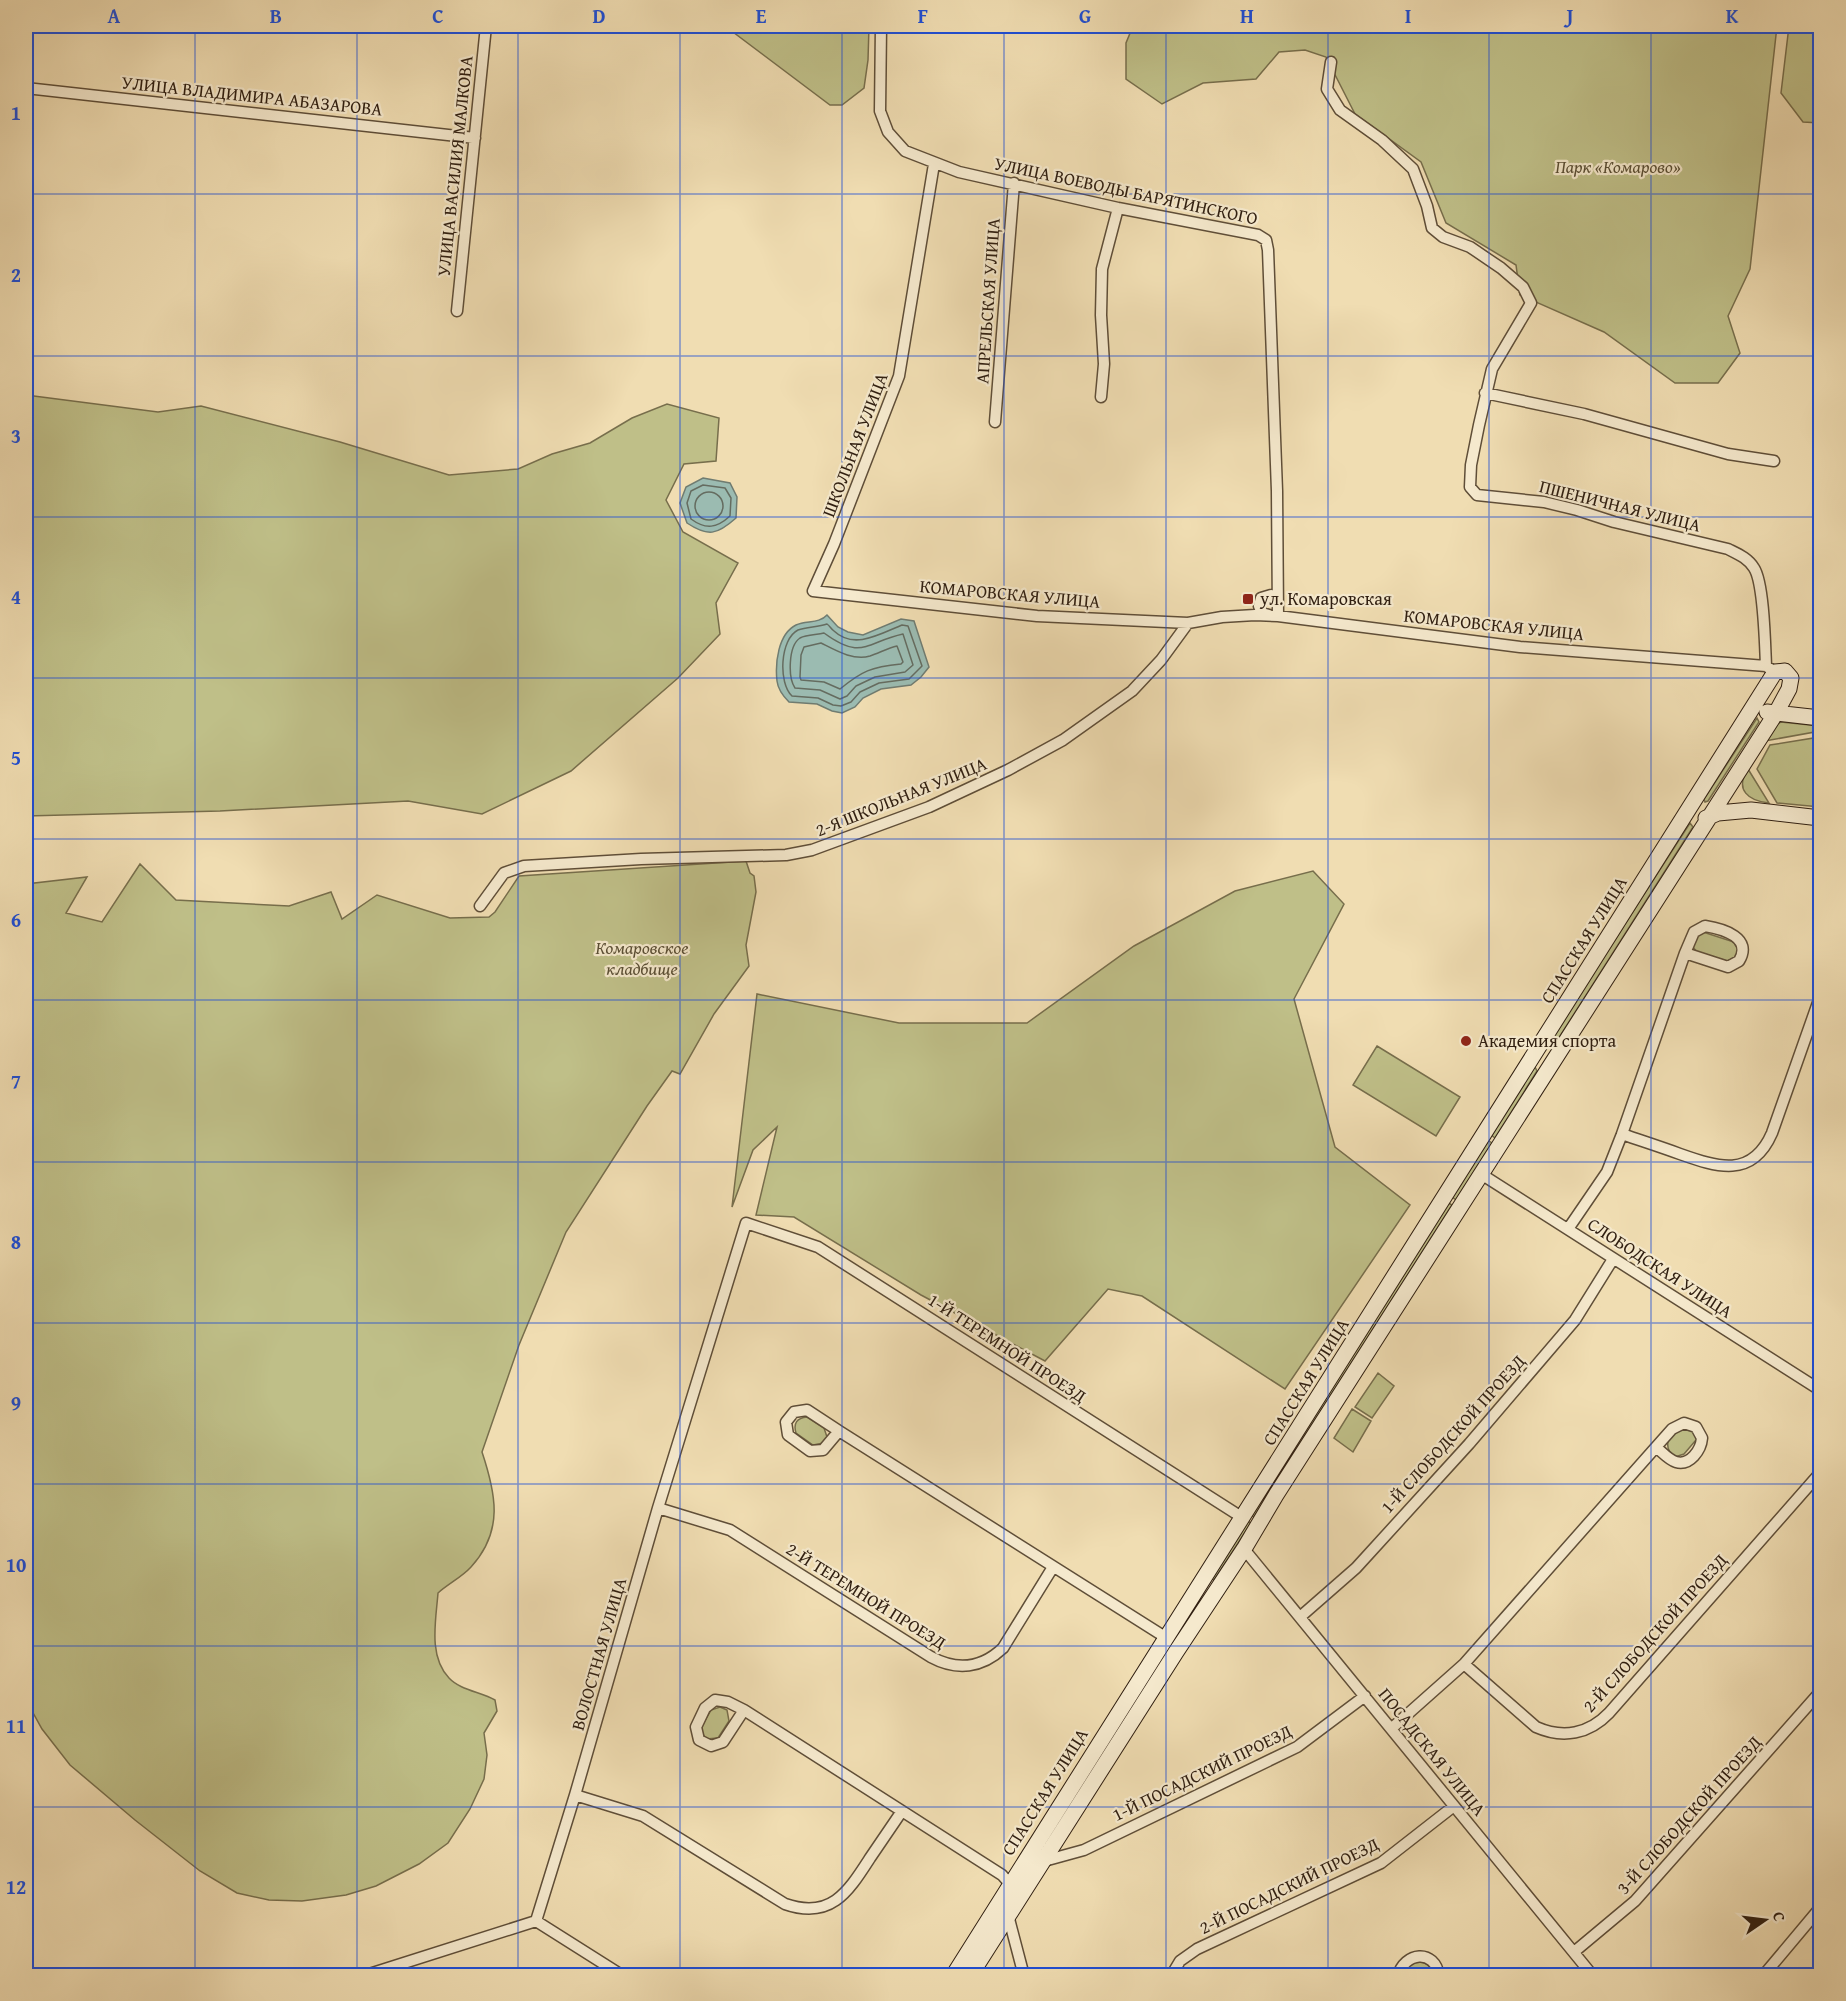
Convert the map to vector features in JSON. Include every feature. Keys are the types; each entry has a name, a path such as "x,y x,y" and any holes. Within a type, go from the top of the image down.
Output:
{"street":[{"name":"УЛИЦА ВАСИЛИЯ МАЛКОВА","path":"457,311 486,26"},
{"name":"УЛИЦА ВОЕВОДЫ БАРЯТИНСКОГО","path":"881,26 880,111 888,132 905,151 959,172 1118,208 1258,235 1266,240 1277,491 1276,616"},
{"name":"ПШЕНИЧНАЯ УЛИЦА","path":"1331,62 1328,89 1340,110 1382,140 1413,169 1427,206 1432,228 1443,237 1470,247 1523,286 1531,303 1492,369 1485,393 1470,487 1478,495 1544,502 1614,522 1728,549 1742,555 1755,568 1761,593 1771,669"},
{"name":"УЛИЦА ВЛАДИМИРА АБАЗАРОВА","path":"26,88 475,138"},
{"name":"ШКОЛЬНАЯ УЛИЦА","path":"813,591 834,544 900,376 934,164"},
{"name":"АПРЕЛЬСКАЯ УЛИЦА","path":"995,422 1014,183"},
{"path":"1101,397 1104,364 1101,315 1102,269 1118,208"},
{"path":"1485,393 1584,414 1728,454 1774,461"},
{"name":"КОМАРОВСКАЯ УЛИЦА","path":"813,591 1037,616 1188,623 1222,617 1276,616 1520,647 1771,669"},
{"path":"1276,616 1262,613 1259,606 1261,598 1271,595 1277,604"},
{"name":"2-Я ШКОЛЬНАЯ УЛИЦА","path":"480,906 504,873 524,866 641,859 786,855 812,850 928,807 1008,770 1063,740 1132,691 1161,660 1188,623"},
{"name":"СПАССКАЯ УЛИЦА","path":"953,1976 1003,1910 1044,1861 1244,1549 1282,1485 1776,712 1789,689 1791,678 1785,671 1771,669 1752,711 1010,1884 1003,1910 969,1976"},
{"path":"1752,711 1821,718"},
{"path":"1690,808 1707,819 1718,813 1751,810 1821,818"},
{"path":"1568,1229 1607,1172 1685,953 1694,932 1706,926 1732,934 1742,943 1743,949 1739,961 1728,967 1685,953"},
{"path":"1622,1134 1717,1166 1737,1166 1755,1157 1768,1143 1821,997"},
{"path":"1534,1057 1549,1067"},
{"name":"СЛОБОДСКАЯ УЛИЦА","path":"1481,1174 1820,1387"},
{"name":"1-Й ТЕРЕМНОЙ ПРОЕЗД","path":"746,1223 818,1247 1243,1518"},
{"name":"ВОЛОСТНАЯ УЛИЦА","path":"536,1921 575,1796 658,1508 746,1223"},
{"name":"1-Й СЛОБОДСКОЙ ПРОЕЗД","path":"1300,1617 1356,1568 1469,1444 1575,1320 1613,1259"},
{"path":"839,1431 823,1450 810,1451 788,1435 786,1422 794,1412 807,1410 1165,1637"},
{"path":"1392,1728 1464,1664 1656,1447"},
{"name":"2-Й СЛОБОДСКОЙ ПРОЕЗД","path":"1464,1664 1536,1727 1545,1731 1575,1734 1594,1726 1609,1713 1821,1473"},
{"name":"2-Й ТЕРЕМНОЙ ПРОЕЗД","path":"658,1508 730,1530 931,1657 959,1667 979,1664 1003,1648 1053,1568"},
{"name":"ПОСАДСКАЯ УЛИЦА","path":"1244,1549 1593,1976"},
{"name":"3-Й СЛОБОДСКОЙ ПРОЕЗД","path":"1574,1952 1635,1901 1821,1692"},
{"name":"1-Й ПОСАДСКИЙ ПРОЕЗД","path":"1044,1861 1084,1850 1297,1747 1365,1696"},
{"path":"744,1710 723,1742 711,1746 699,1740 696,1727 710,1703 722,1700 744,1710 1002,1875 1010,1884"},
{"path":"575,1796 644,1816 785,1904 803,1909 831,1904 846,1893 902,1811"},
{"name":"2-Й ПОСАДСКИЙ ПРОЕЗД","path":"1171,1976 1180,1961 1197,1949 1381,1863 1454,1806"},
{"path":"1763,1976 1821,1908"},
{"path":"1003,1910 1024,1976"},
{"path":"363,1976 536,1921 623,1976"},
{"path":"1398,1976 1400,1968 1406,1961 1421,1955 1435,1963 1439,1976"}],"green space":[{"path":"725,26 869,26 864,88 842,105 830,105"},
{"name":"Парк «Комарово»","path":"1133,26 1777,26 1750,269 1728,316 1740,353 1718,383 1675,383 1604,332 1520,295 1516,265 1446,223 1421,162 1355,114 1326,57 1305,50 1279,52 1256,79 1203,83 1162,104 1126,79 1126,43"},
{"path":"1789,26 1820,26 1820,123 1803,122 1781,93"},
{"path":"26,395 158,412 201,406 340,442 449,475 518,469 552,454 590,443 632,418 667,404 719,418 716,461 684,464 666,500 683,532 738,563 716,603 720,634 678,678 571,771 482,814 408,801 220,811 26,816"},
{"path":"1757,718 1759,722 1708,801 1705,802 1704,799"},
{"path":"1781,722 1820,726 1820,731 1765,741 1775,725"},
{"path":"1820,737 1820,807 1777,803 1757,769 1770,745"},
{"path":"1748,769 1769,803 1755,800 1746,793 1743,783"},
{"path":"1690,823 1693,827 1553,1047 1550,1047 1548,1043"},
{"name":"Комаровское кладбище","path":"746,861 750,873 754,876 756,892 746,945 749,966 714,1014 680,1074 672,1071 647,1106 566,1232 519,1345 482,1452 493,1497 493,1526 489,1540 471,1567 438,1593 435,1637 442,1669 459,1685 495,1700 497,1711 484,1733 487,1755 484,1779 470,1809 448,1843 419,1864 376,1886 346,1895 302,1901 269,1900 237,1893 200,1871 70,1765 42,1729 26,1700 26,884 87,877 66,913 102,922 140,864 176,900 289,906 331,892 342,919 377,895 450,918 489,917 495,912 519,876"},
{"path":"1313,871 1344,904 1294,999 1335,1147 1410,1205 1285,1389 1142,1296 1108,1289 1045,1361 921,1295 794,1217 756,1215 777,1127 753,1150 732,1207 757,994 899,1023 1027,1023 1134,946 1235,891"},
{"path":"1703,932 1737,943 1739,956 1727,961 1697,952 1692,946 1693,938"},
{"path":"1377,1046 1460,1097 1436,1136 1353,1085"},
{"path":"1535,1067 1537,1071 1495,1138 1490,1134 1532,1068"},
{"path":"1486,1139 1492,1143 1456,1200 1451,1196"},
{"path":"1447,1202 1452,1205 1254,1517 1249,1514"},
{"path":"1378,1373 1394,1386 1372,1418 1355,1407"},
{"path":"1352,1409 1371,1421 1353,1452 1334,1438"},
{"path":"807,1417 824,1428 827,1437 824,1443 813,1445 796,1433 797,1422"},
{"path":"1689,1426 1696,1434 1696,1440 1684,1454 1675,1457 1669,1450 1669,1438 1679,1428"},
{"path":"1246,1520 1251,1523 1214,1580 1209,1577"},
{"path":"720,1707 727,1710 729,1721 718,1738 706,1739 701,1727 711,1710"},
{"path":"1412,1960 1429,1966 1433,1975 1402,1976"}],"water":[{"path":"703,478 730,483 737,497 736,518 718,531 701,531 687,523 680,503 686,487"},
{"path":"827,615 838,627 863,635 901,619 914,621 929,667 911,685 881,689 842,713 817,704 789,702 781,693 777,681 777,658 785,635 796,625 820,620"}],"place":[{"name":"ул. Комаровская","path":"1248,599"},
{"name":"Академия спорта","path":"1466,1041"}]}
